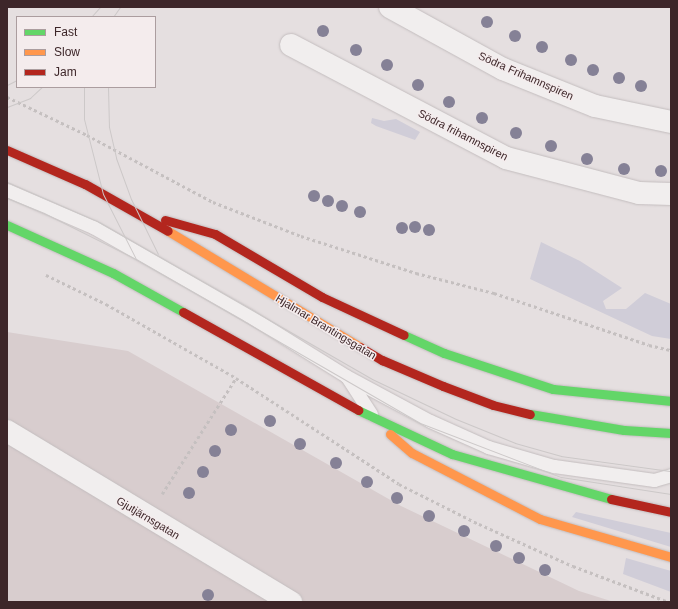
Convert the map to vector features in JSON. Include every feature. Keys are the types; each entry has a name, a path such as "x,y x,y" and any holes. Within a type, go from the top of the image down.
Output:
{"main road":[{"name":"Hjalmar Brantingsgatan","path":"7,150 85,184 141,214 355,345 382,360 443,386 493,404 539,416 624,430 671,433"},
{"path":"141,214 215,234 322,297 444,353 553,389 671,401"},
{"path":"7,225 113,273 374,419 452,454 587,494 671,512"},
{"path":"374,419 412,453 540,519 671,557"}],"street":[{"name":"Södra Frihamnspiren","path":"390,7 503,69 595,106 671,122"},
{"name":"Södra frihamnspiren","path":"291,45 506,158 639,193 671,194"},
{"name":"Gjutjärnsgatan","path":"7,431 147,518 291,602"}],"lane":[{"path":"7,190 93,228 155,261 346,376 430,421 488,447 554,466 654,480 671,475"},
{"path":"346,376 374,419"}],"path":[{"path":"7,97 88,135 213,202 301,236 416,273 494,293 649,345 671,350"},
{"path":"44,274 106,304 236,378 399,484 479,524 552,556 669,602"},
{"path":"147,518 236,378"}],"shaded area":[{"path":"372,118 384,121 396,119 420,132 415,140 376,126 371,123"},
{"path":"541,242 580,261 622,288 603,301 606,309 626,309 645,293 671,304 671,339 652,336 530,279"},
{"path":"7,332 128,351 401,506 579,591 614,602 7,602"},
{"path":"576,512 671,533 671,547 572,517"},
{"path":"626,558 671,571 671,592 623,574"}],"tram line":[{"path":"92,16 100,7"},
{"path":"114,16 120,7"},
{"path":"7,85 16,80"},
{"path":"7,107 30,98 41,88"},
{"path":"84,88 84,119 103,194 136,259"},
{"path":"108,88 109,127 116,158 131,199 158,254"},
{"path":"7,182 99,222 372,379 456,419 515,443 561,456 671,471"},
{"path":"7,198 44,213 136,259 420,423 561,477 671,494"}],"traffic: fast":[{"path":"7,225 113,273 183,312"},
{"path":"404,335 444,353 553,389 671,401"},
{"path":"358,410 452,454 611,499"},
{"path":"530,414 624,430 671,433"}],"traffic: slow":[{"path":"168,231 360,347"},
{"path":"390,434 412,453 540,519 671,557"}],"traffic: jam":[{"path":"7,150 85,184 168,231"},
{"path":"165,220 215,234 322,297 404,335"},
{"path":"183,312 358,410"},
{"path":"360,347 382,360 443,386 493,405 530,414"},
{"path":"611,499 671,512"}]}
